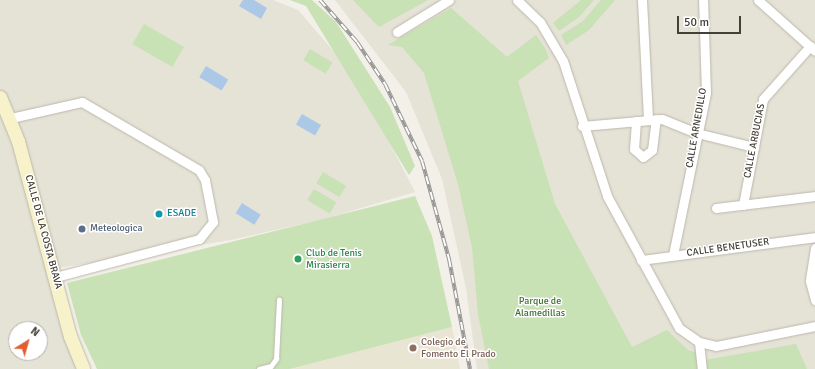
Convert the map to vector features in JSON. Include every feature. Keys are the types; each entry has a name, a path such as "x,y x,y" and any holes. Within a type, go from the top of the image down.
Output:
{"street":[{"path":"397,32 449,0"},
{"path":"517,0 553,40 563,61 582,126 607,196 674,321 699,342 725,345 815,326"},
{"path":"636,121 634,149 643,157 652,150 652,119 642,0"},
{"name":"CALLE ARNEDILLO","path":"673,255 706,93 702,0"},
{"path":"758,0 812,49"},
{"name":"CALLE ARBUCIAS","path":"743,205 763,99 812,49"},
{"name":"CALLE DE LA COSTA BRAVA","path":"0,97 11,118 70,336 83,369"},
{"path":"11,118 82,102 199,170 205,180 213,222 199,239 55,277"},
{"path":"582,126 652,119 697,133 754,147"},
{"path":"716,208 815,196"},
{"name":"CALLE BENETUSER","path":"641,260 815,237"},
{"path":"815,248 810,281 815,300"},
{"path":"699,342 702,369"}],"lane":[{"path":"259,369 271,366 276,359 279,300"}],"shaded area":[{"path":"0,0 273,0 298,10 355,76 415,192 324,219 231,240 51,269 70,354 79,369 0,369"},
{"path":"335,0 815,0 815,369 477,369 466,288 442,179 406,92"},
{"name":"Colegio de Fomento El Prado","path":"452,327 460,369 290,369"}],"green space":[{"path":"290,0 312,0 336,22 390,107 415,166 409,175 306,6"},
{"path":"353,0 428,0 379,27"},
{"path":"581,0 594,0 579,17 559,31 553,23"},
{"path":"601,0 615,0 589,30 566,45 561,35 583,21"},
{"name":"Parque de Alamedillas","path":"451,8 507,57 536,35 545,48 549,58 518,81 555,204 632,347 667,330 688,350 704,355 705,360 796,344 807,369 489,369 478,314 472,247 458,184 424,73 402,47 388,45"},
{"path":"144,24 184,47 172,67 132,44"},
{"path":"310,49 332,62 326,74 303,60"},
{"path":"323,172 346,186 339,197 316,183"},
{"path":"314,189 336,202 330,214 307,200"},
{"name":"Club de Tenis Mirasierra","path":"415,196 432,236 452,327 290,369 97,369 81,335 67,283"}],"water":[{"path":"243,0 254,0 267,8 261,19 239,6"},
{"path":"206,66 228,79 222,91 199,77"},
{"path":"302,114 321,125 315,135 296,124"},
{"path":"242,203 261,215 254,225 236,213"}],"railway":[{"path":"320,0 357,42 385,84 422,161 449,259 470,369"}],"place":[{"name":"ESADE","path":"159,214"},
{"name":"Meteologica","path":"82,229"},
{"name":"Club de Tenis Mirasierra","path":"298,259"},
{"name":"Colegio de Fomento El Prado","path":"413,348"}]}
